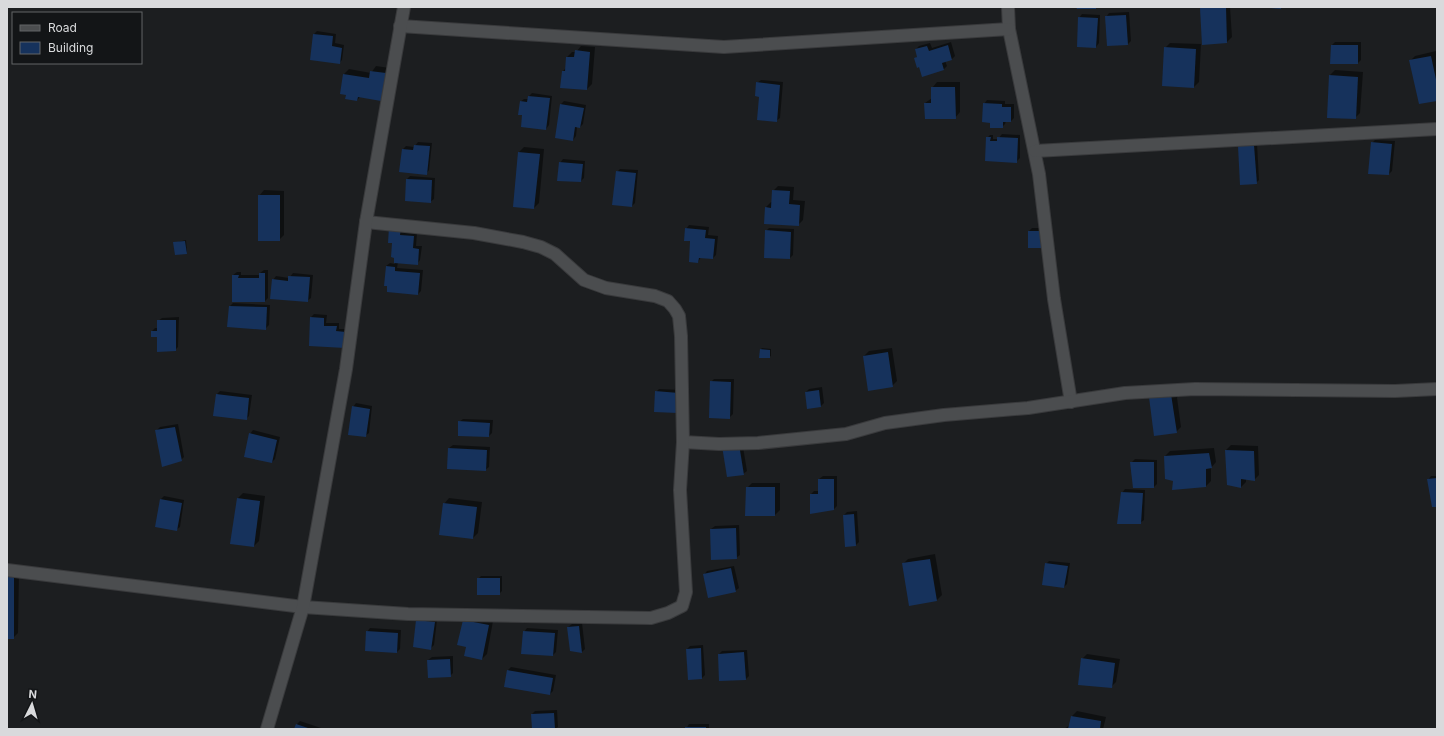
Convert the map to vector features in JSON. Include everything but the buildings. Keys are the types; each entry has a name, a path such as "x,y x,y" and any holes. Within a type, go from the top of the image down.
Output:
{"street":[{"path":"267,729 303,607 346,369 366,222 404,7"},
{"path":"1008,7 1009,29 1035,151 1040,182 1054,299 1071,402"},
{"path":"400,26 724,47 1009,29"},
{"path":"1035,151 1437,129"},
{"path":"7,570 303,607 408,614 651,618 668,613 682,606 686,592 680,490 683,442 681,336 679,316 675,309 668,301 655,296 606,288 584,280 556,254 541,247 523,242 474,233 366,222"},
{"path":"683,442 719,444 758,443 846,434 885,423 944,415 1028,408 1125,393 1195,389 1437,389"}]}
